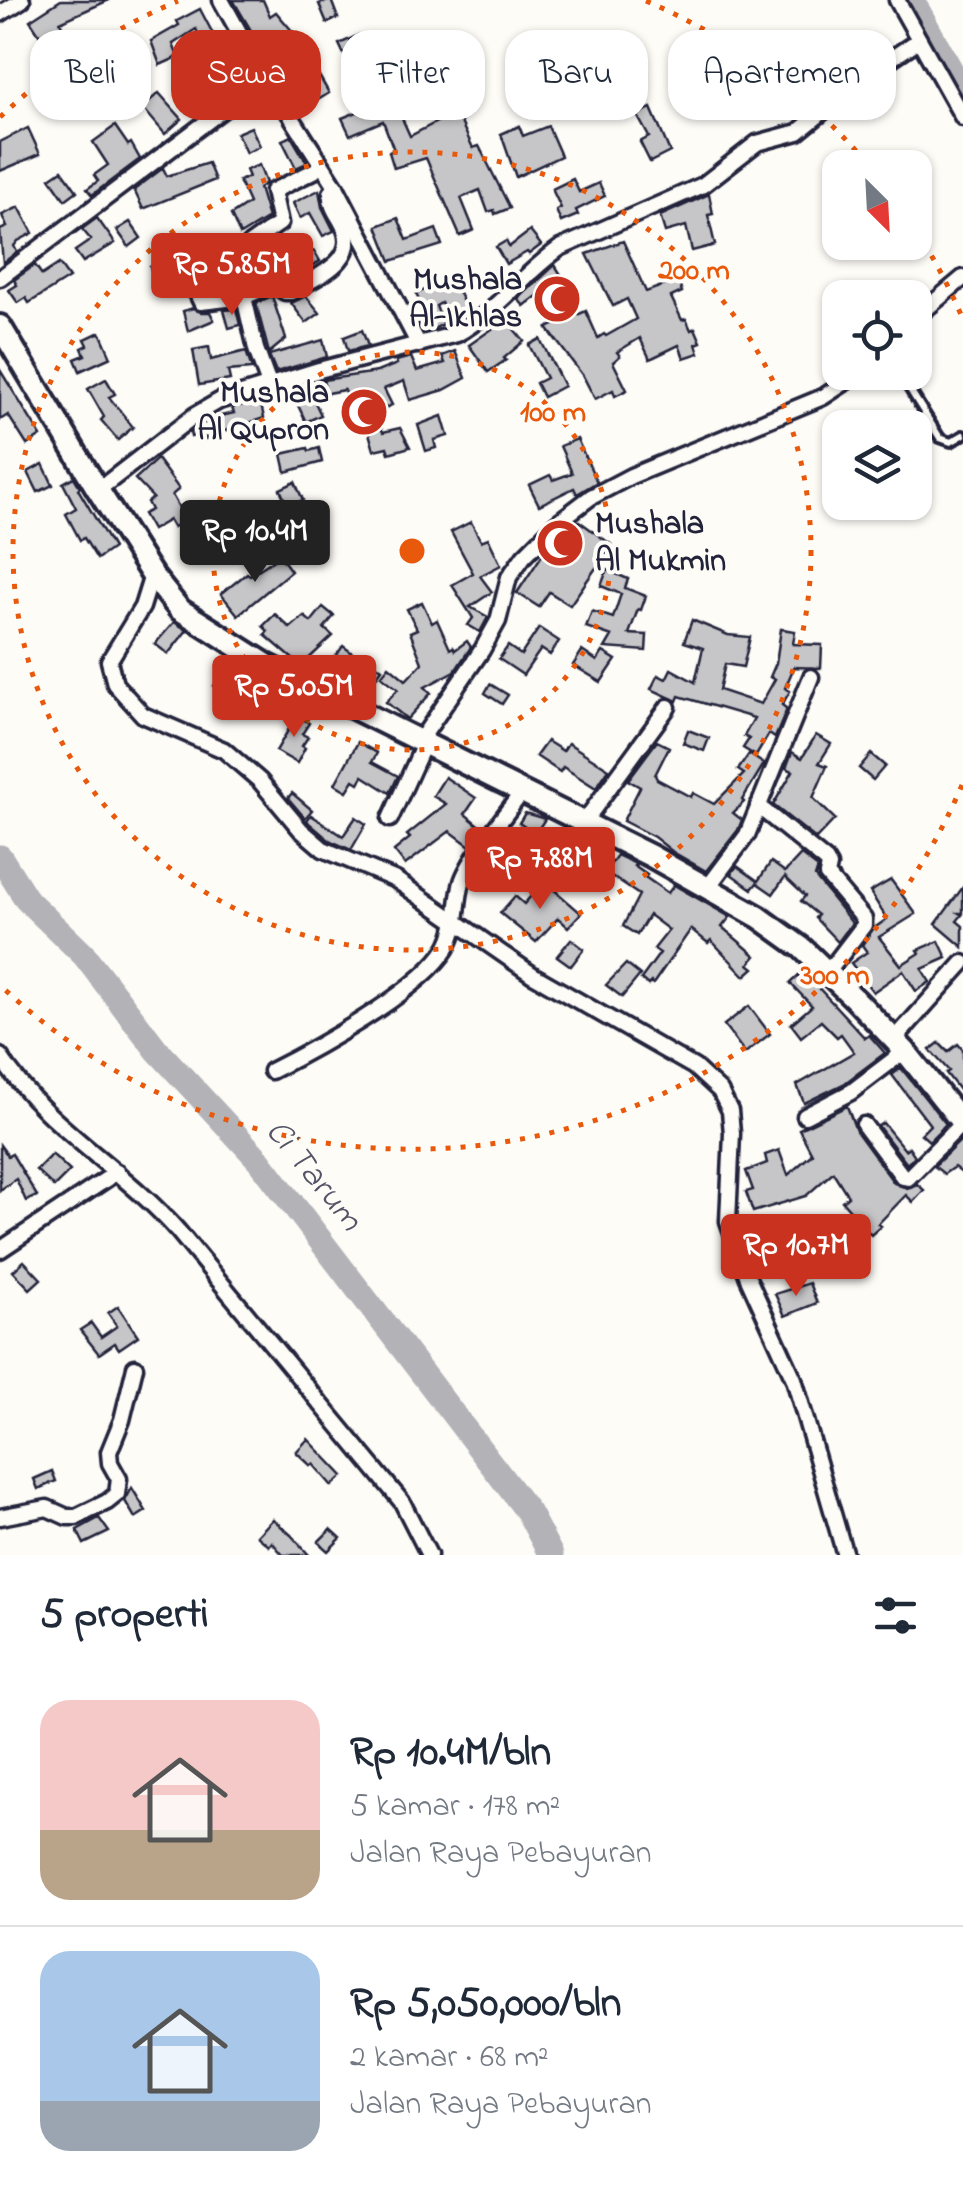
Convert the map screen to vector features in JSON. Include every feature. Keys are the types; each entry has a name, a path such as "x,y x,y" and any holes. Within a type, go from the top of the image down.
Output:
{"main road":[{"path":"0,326 152,576 179,608 266,665 584,822 708,887 782,932 828,972 900,1046 963,1123"}],"street":[{"path":"0,14 22,0"},
{"path":"221,0 239,30"},
{"path":"897,0 963,118"},
{"path":"98,490 206,408 269,385 445,339 467,328 560,248 703,185 757,144 798,132 874,70 920,40"},
{"path":"0,278 209,120"},
{"path":"293,120 336,187 420,345"},
{"path":"314,171 273,191 280,223 250,244 273,284 285,292 342,260 349,244 331,204 330,196 336,187"},
{"path":"187,258 200,302 244,297 273,284"},
{"path":"932,304 963,278"},
{"path":"244,297 269,385"},
{"path":"390,819 421,743 498,621 509,577 558,522 591,497 630,476 834,390"},
{"path":"152,576 142,607 109,661 115,684 143,715 224,750 248,769 300,830 323,849 381,872 414,892 533,974 694,1067 720,1090 730,1111 732,1133 728,1220 748,1278 794,1379 846,1555"},
{"path":"708,887 746,836 810,677"},
{"path":"584,822 668,706"},
{"path":"271,1071 338,1034 442,956 463,878 522,792"},
{"path":"758,806 826,861 826,875 864,919 864,925 828,972"},
{"path":"805,1116 851,1092 900,1046 963,963"},
{"path":"0,1056 31,1098 158,1208 402,1502 429,1555"},
{"path":"864,1125 903,1177 908,1178 963,1123"},
{"path":"0,1250 117,1172"},
{"path":"0,1517 47,1508 76,1517 116,1494 120,1487 109,1452 122,1420 134,1367"}],"lane":[{"path":"910,390 940,438 952,442 963,436"}],"building":[{"path":"61,0 109,0 60,22 64,30 37,30 30,20"},
{"path":"233,0 263,0 270,16 276,12 291,30 251,30"},
{"path":"331,0 338,18 327,23 319,4"},
{"path":"200,9 211,30 171,30 171,60 160,65 151,41 179,25 177,21"},
{"path":"321,79 329,93 321,98"},
{"path":"159,93 171,107 171,120 181,120 165,134 151,118 151,100"},
{"path":"651,108 670,152 650,162 640,142 649,137 640,120 648,120"},
{"path":"343,120 403,120 410,136 441,120 460,120 473,148 479,146 510,208 495,214 494,210 488,212 480,190 461,198 474,230 460,236 426,158 394,168 389,152 394,150 383,121 350,135"},
{"path":"115,126 140,159 92,195 87,189 98,181 94,175 108,165 93,142"},
{"path":"519,126 523,136 548,126 561,156 516,177 501,134"},
{"path":"251,127 260,146 246,153 237,133"},
{"path":"28,128 40,154 0,171 0,142"},
{"path":"291,136 307,163 296,168 282,140"},
{"path":"208,163 215,180 143,209 134,190 163,168 167,176"},
{"path":"259,165 266,183 259,188 268,218 240,235 231,215 249,203 239,181 249,177 246,170"},
{"path":"62,170 77,191 65,200 50,178"},
{"path":"573,179 579,192 599,183 605,196 561,222 556,210 561,208 552,189"},
{"path":"319,190 322,207 334,231 323,236 310,213 300,218 293,203"},
{"path":"709,194 713,214 708,215 715,245 692,251 686,226 665,232 660,216"},
{"path":"19,207 33,233 18,241 14,246 17,252 3,263 0,230 7,227 2,215"},
{"path":"97,218 115,243 83,262 75,251 91,240 82,229"},
{"path":"398,218 407,240 436,229 442,245 391,261 377,226"},
{"path":"130,222 141,238 129,247 117,230"},
{"path":"530,231 541,245 506,264 496,247 506,241 509,247"},
{"path":"278,237 289,264 314,251 320,261 288,281 281,277 267,245"},
{"path":"623,241 646,292 678,280 682,292 671,297 682,320 686,319 691,330 695,328 701,342 696,344 699,353 684,358 679,345 650,359 640,338 617,352 620,356 613,362 627,390 615,396 613,390 595,399 547,328 560,322 544,291 524,306 518,299 555,265 563,278 557,282 575,316 586,311 598,338 606,336 636,319 627,299 613,306 587,254"},
{"path":"172,257 181,284 161,293 150,267"},
{"path":"59,264 69,278 29,303 26,298 18,303 9,290 17,285 14,280 35,265 42,275"},
{"path":"451,277 468,312 452,320 441,303 436,306 443,324 433,329 416,294"},
{"path":"272,296 286,339 269,353 256,303"},
{"path":"306,296 320,313 306,323 291,303"},
{"path":"193,308 210,312 214,320 188,331 183,311"},
{"path":"236,309 240,325 229,328 224,310"},
{"path":"501,314 524,341 488,372 469,345 492,329 489,325"},
{"path":"362,330 368,346 348,351 344,337"},
{"path":"100,332 111,357 80,371 75,359 85,355 85,339"},
{"path":"540,339 564,386 543,397 536,383 546,378 529,345"},
{"path":"323,340 327,357 276,372 269,355"},
{"path":"209,347 211,360 246,351 252,369 228,371 230,380 199,385 193,350"},
{"path":"455,351 466,378 444,390 410,400 404,381 384,389 392,405 374,413 383,432 400,428 410,447 389,453 387,447 374,450 366,423 361,425 344,390 327,393 323,380 377,372 411,357 417,371 445,363 442,356"},
{"path":"0,370 41,436 27,445 8,415 0,420"},
{"path":"106,379 115,394 109,397 133,427 118,440 101,420 104,417 88,389"},
{"path":"310,392 321,415 306,422 295,399"},
{"path":"260,400 264,418 205,439 203,434 191,437 190,432 212,418 234,413 232,408"},
{"path":"442,416 448,436 434,440 436,448 426,451 418,425"},
{"path":"577,439 597,482 577,494 574,488 539,505 529,485 550,475 553,480 572,473 560,446"},
{"path":"319,448 322,462 286,472 282,454"},
{"path":"157,459 179,489 172,495 186,520 173,527 169,520 152,530 143,514 151,510 147,502 153,498 135,479"},
{"path":"43,464 53,485 38,492 28,472"},
{"path":"74,477 113,548 97,559 84,538 80,540 66,514 76,508 63,483"},
{"path":"295,482 303,500 288,507 280,489"},
{"path":"231,504 236,515 244,511 253,530 238,544 221,552 218,545 197,555 193,547 213,536 204,517"},
{"path":"579,521 612,545 570,605 549,592 539,607 517,593 546,549 560,535 565,539"},
{"path":"471,522 481,541 488,538 501,565 480,576 492,592 470,607 488,617 480,632 468,625 473,618 452,585 473,573 451,532"},
{"path":"280,556 291,571 238,615 221,594 247,573 250,575"},
{"path":"607,570 628,579 625,588 646,596 629,634 647,635 646,651 605,648 612,636 586,627 592,611 613,618 621,594 601,586"},
{"path":"422,602 432,623 437,620 450,649 455,650 467,641 471,647 455,671 425,687 431,693 407,719 386,702 398,689 381,676 389,666 406,680 422,663 410,632 417,629 407,609"},
{"path":"323,607 334,616 324,628 333,636 301,666 265,635 268,631 263,626 275,614 290,628 304,616 311,622"},
{"path":"692,620 728,635 750,637 743,667 725,664 719,690 761,704 775,679 770,677 781,629 795,631 793,644 822,645 821,668 794,667 785,688 790,691 782,705 787,709 775,738 769,734 756,756 743,748 749,739 744,736 754,718 679,696 677,701 651,689 658,675 666,679 671,669 695,682 703,648 684,642"},
{"path":"174,622 187,630 168,654 155,644"},
{"path":"539,628 559,641 550,655 541,649 523,675 499,659 508,646 521,655"},
{"path":"343,646 382,669 366,690 344,674 337,685 321,677"},
{"path":"582,651 597,661 603,652 616,660 601,682 573,665"},
{"path":"232,661 250,674 239,690 245,694 239,704 214,686"},
{"path":"490,684 508,695 502,704 485,693"},
{"path":"297,715 309,723 302,734 308,737 297,763 276,751"},
{"path":"688,730 709,738 704,751 683,743"},
{"path":"816,735 831,744 819,763 827,766 813,798 835,819 816,839 773,805 793,771 786,768 792,752 802,758"},
{"path":"547,741 563,751 568,743 609,769 596,788 563,767 560,772 536,756"},
{"path":"657,741 669,747 655,775 657,779 714,804 744,774 738,770 749,754 764,764 744,802 733,813 742,820 738,830 706,871 623,821 640,787 628,780"},
{"path":"358,742 377,753 372,762 398,776 390,793 363,776 359,783 354,780 347,791 335,784"},
{"path":"871,754 885,766 873,780 859,768"},
{"path":"445,777 476,798 465,814 482,828 470,846 450,831 405,865 394,851 410,838 407,835 446,804 433,796"},
{"path":"292,793 312,810 305,818 288,798"},
{"path":"525,813 545,819 535,834 519,823"},
{"path":"311,815 343,836 356,817 366,824 351,850 329,840 309,823"},
{"path":"543,841 548,872 513,878 508,847"},
{"path":"617,855 636,864 645,877 668,893 674,885 730,917 722,927 756,956 749,964 754,968 745,976 711,940 708,943 691,929 653,984 648,985 641,979 660,953 654,949 669,930 649,915 637,935 623,926 639,895 605,872"},
{"path":"801,855 818,868 815,877 852,923 838,942 815,918 818,915 801,901 805,896 785,877 773,894 757,883 752,889 731,874 737,866 758,881 771,862 785,872"},
{"path":"891,880 916,914 879,937 901,965 920,953 918,950 939,941 947,958 922,969 930,982 916,991 903,971 873,992 851,963 867,952 862,945 873,929 887,919 870,892"},
{"path":"544,881 581,913 568,927 558,918 536,942 500,913 515,896 524,904"},
{"path":"963,887 963,913 959,913 962,915 957,921 963,926 963,947 936,924"},
{"path":"571,939 584,949 571,966 557,956"},
{"path":"626,964 640,975 622,997 606,985"},
{"path":"803,971 865,1038 869,1035 885,1053 845,1083 804,1103 797,1085 854,1052 841,1034 837,1037 821,1021 801,1037 791,1024 812,1006 790,983"},
{"path":"749,1006 770,1034 745,1053 724,1025"},
{"path":"939,1043 948,1052 958,1044 963,1050 963,1095 930,1050"},
{"path":"901,1068 946,1124 929,1141 921,1134 930,1125 892,1075"},
{"path":"847,1106 856,1131 894,1183 907,1188 917,1184 924,1190 913,1202 906,1195 871,1235 866,1229 850,1243 852,1270 837,1272 836,1262 824,1264 821,1244 836,1236 785,1237 786,1244 772,1245 770,1232 754,1234 752,1223 857,1218 842,1201 848,1196 833,1172 806,1196 753,1212 746,1192 753,1190 746,1171 767,1163 765,1155 779,1150 788,1175 812,1154 799,1129"},
{"path":"883,1123 905,1150 909,1147 915,1156 907,1164 878,1126"},
{"path":"963,1138 963,1174 954,1167 944,1174 934,1166"},
{"path":"0,1145 8,1156 12,1154 37,1196 26,1201 16,1179 0,1190"},
{"path":"52,1154 70,1171 54,1187 36,1170"},
{"path":"24,1261 41,1279 30,1289 13,1271"},
{"path":"809,1283 817,1303 785,1316 775,1294"},
{"path":"118,1306 138,1336 119,1349 115,1343 99,1354 80,1330 91,1323 101,1337 117,1326 108,1313"},
{"path":"308,1439 343,1476 332,1486 296,1452"},
{"path":"52,1471 56,1481 38,1489 34,1479"},
{"path":"132,1488 146,1511 135,1518 125,1501"},
{"path":"99,1518 109,1532 84,1544 77,1530"},
{"path":"273,1519 309,1555 283,1555 272,1542 269,1546 257,1536"},
{"path":"331,1529 341,1538 328,1551 318,1542"}],"waterway":[{"path":"912,0 963,92"},
{"name":"Ci Tarum","path":"0,857 27,900 84,955 157,1050 259,1160 528,1512 551,1555"}],"place":[{"name":"Mushala Al-Ikhlas","path":"557,299"},
{"name":"Mushala Al Qupron","path":"364,412"},
{"name":"Mushala Al Mukmin","path":"560,543"}]}
